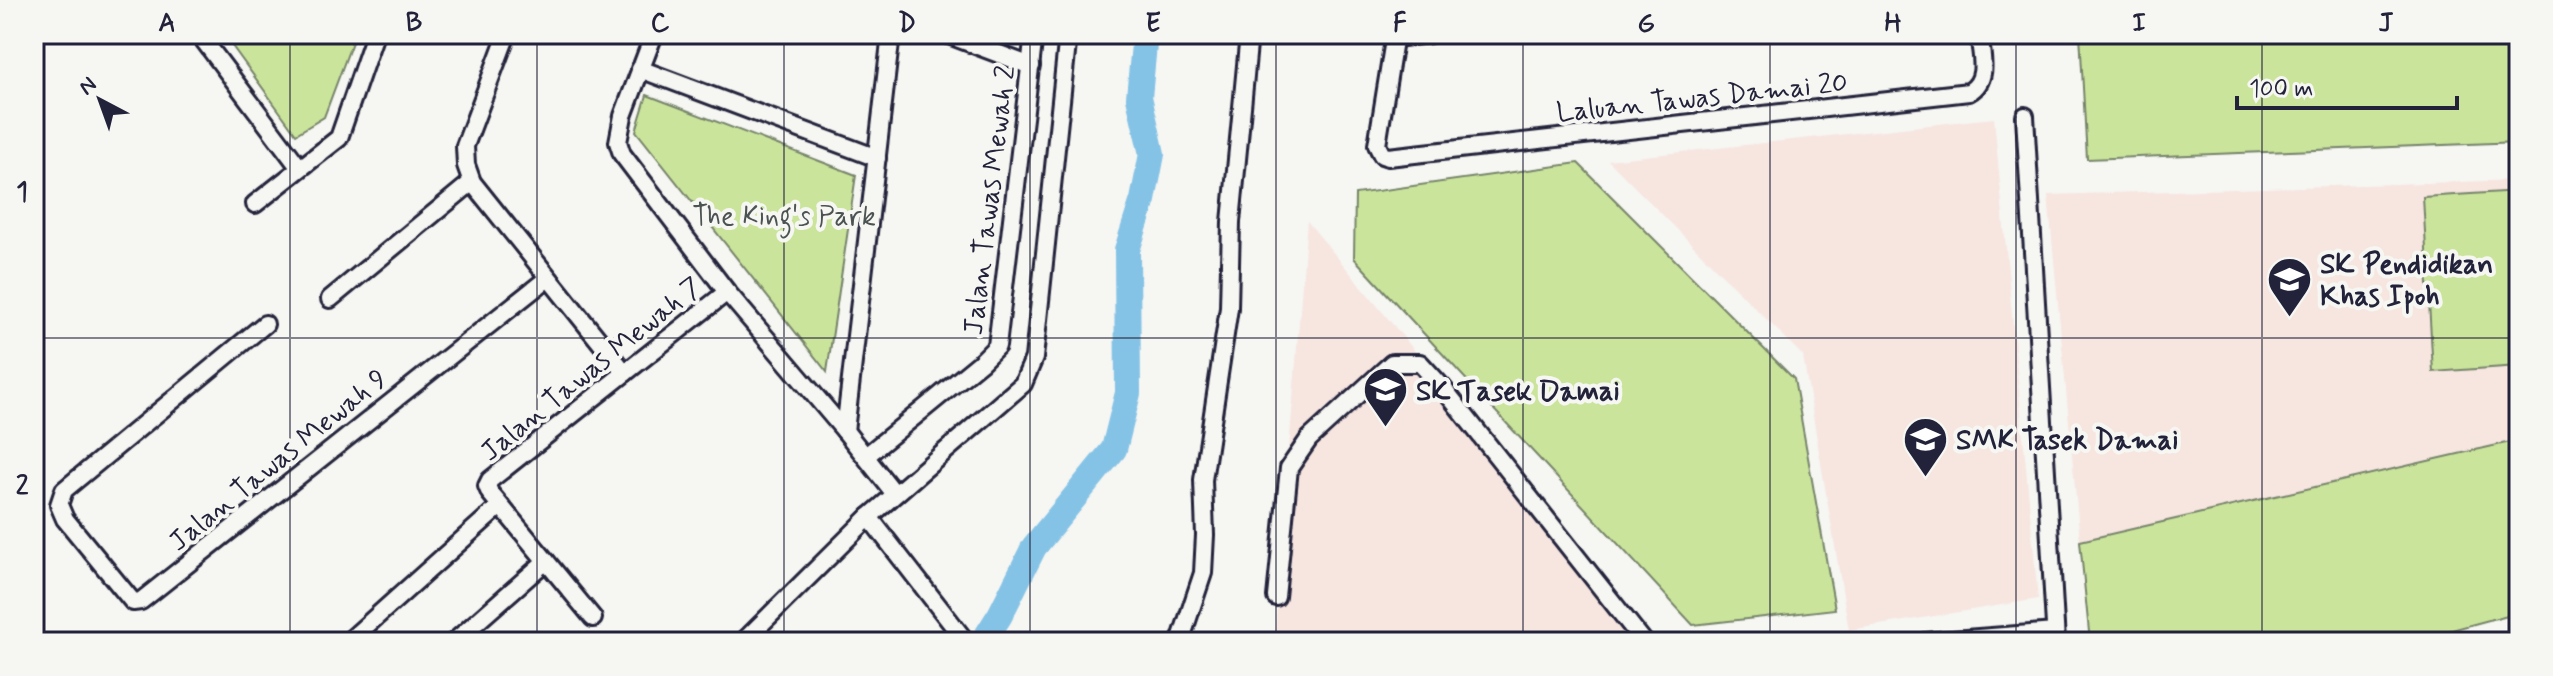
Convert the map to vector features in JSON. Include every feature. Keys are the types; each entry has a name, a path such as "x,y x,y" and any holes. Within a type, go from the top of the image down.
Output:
{"street":[{"path":"199,34 299,167"},
{"path":"255,204 339,138 375,34"},
{"path":"507,34 465,146 466,165 472,182 625,373"},
{"path":"654,34 619,135 622,154 727,292 895,494"},
{"path":"845,431 891,34"},
{"path":"946,34 1031,66"},
{"name":"Jalan Tawas Mewah 2","path":"866,456 997,346 1034,34"},
{"path":"743,642 869,517 1023,384 1034,358 1068,34"},
{"path":"1180,642 1203,573 1203,480 1227,324 1231,222 1249,34"},
{"path":"1394,36 1430,34"},
{"name":"Laluan Tawas Damai 20","path":"1394,36 1377,145 1379,151 1388,157 1969,92 1980,84 1983,77 1979,34"},
{"path":"640,69 877,158"},
{"path":"1926,642 2056,637 2025,116"},
{"path":"330,299 472,182"},
{"name":"Jalan Tawas Mewah 9","path":"265,324 64,490 59,505 65,519 133,602 140,602 548,278"},
{"name":"Jalan Tawas Mewah 7","path":"500,506 487,486 490,480 727,292"},
{"path":"1276,597 1289,468 1309,439 1392,363 1420,363 1453,400 1644,642"},
{"path":"348,642 500,506 593,618"},
{"path":"869,517 965,640"},
{"path":"454,642 546,561"}],"shaded area":[{"name":"SMK Tasek Damai","path":"1994,118 2038,599 1849,630 1803,356 1608,160"},
{"name":"SK Pendidikan Khas Ipoh","path":"2519,180 2519,440 2080,541 2048,195"},
{"name":"SK Tasek Damai","path":"1307,221 1652,637 1653,642 1274,642"}],"green space":[{"path":"234,34 355,34 324,117 296,134 227,39"},
{"path":"2080,34 2519,34 2519,142 2087,159"},
{"name":"The King's Park","path":"647,95 856,175 827,372 636,131"},
{"path":"1578,163 1794,379 1835,609 1693,625 1354,258 1355,194"},
{"path":"2519,191 2519,366 2433,372 2423,197"},
{"path":"2519,440 2519,612 2407,642 2090,642 2080,541"}],"waterway":[{"path":"983,642 1034,547 1114,449 1128,393 1127,250 1143,200 1152,154 1139,97 1145,34"}],"place":[{"name":"SK Pendidikan Khas Ipoh","path":"2289,318"},
{"name":"SK Tasek Damai","path":"1385,429"},
{"name":"SMK Tasek Damai","path":"1925,478"}]}
